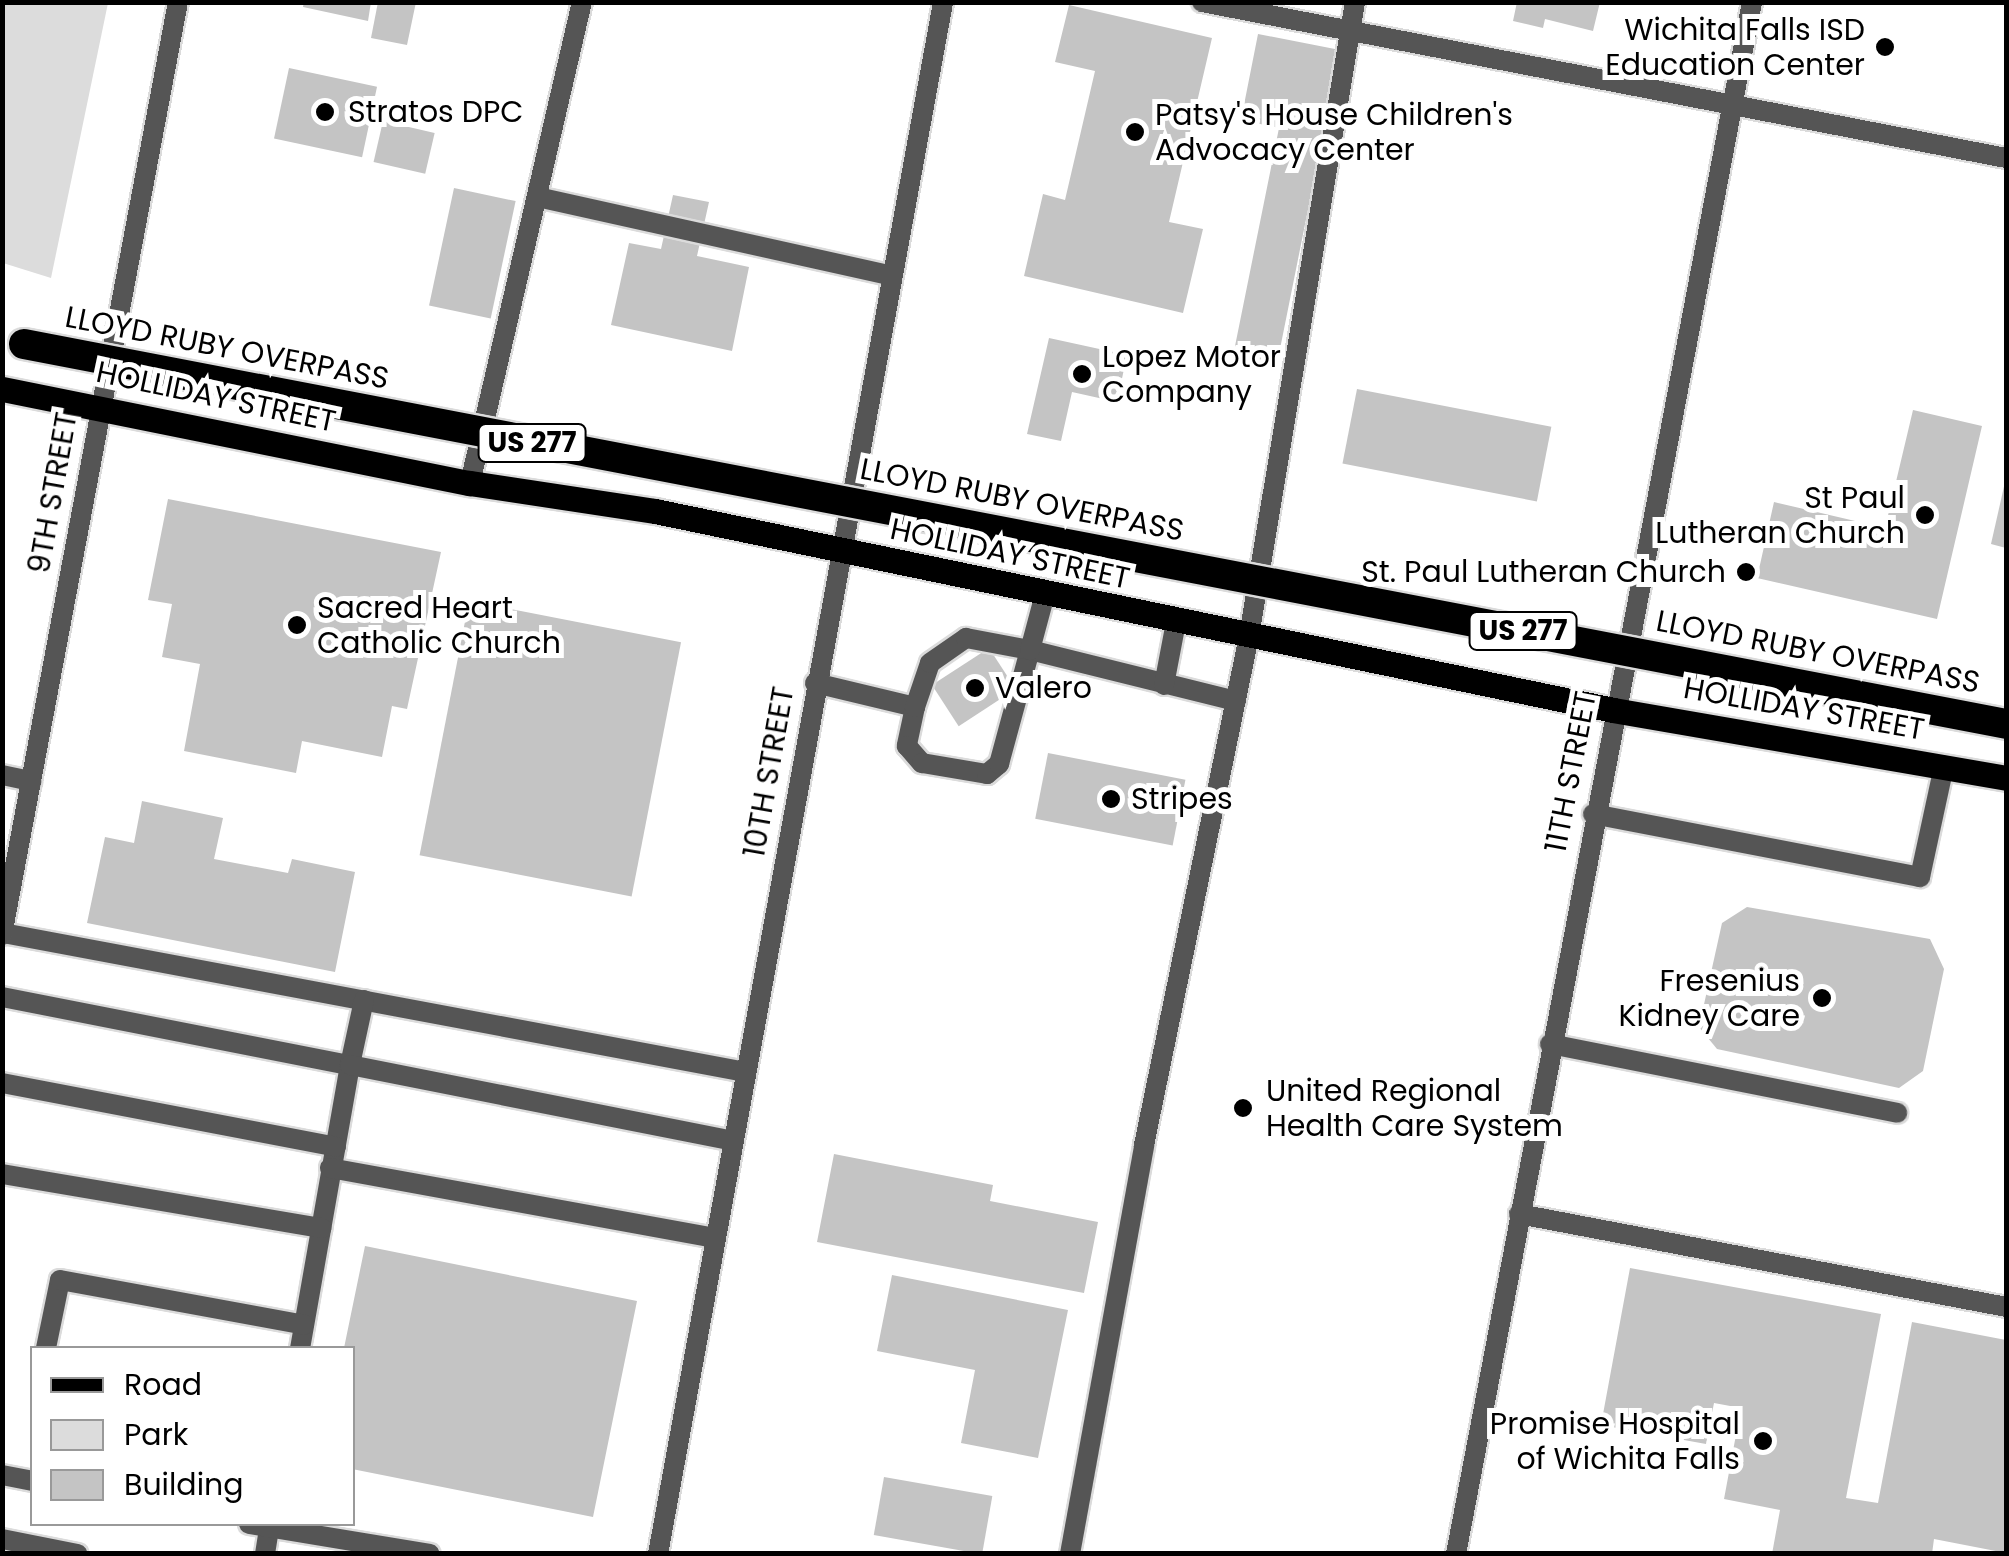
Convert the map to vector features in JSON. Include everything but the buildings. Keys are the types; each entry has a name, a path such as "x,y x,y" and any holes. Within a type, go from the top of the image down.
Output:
{"highway":[{"name":"LLOYD RUBY OVERPASS","path":"24,344 2006,724"}],"main road":[{"name":"HOLLIDAY STREET","path":"2,388 470,483 655,511 1613,710 2006,778"}],"street":[{"name":"9TH STREET","path":"3,934 178,2"},
{"path":"470,483 582,2"},
{"name":"10TH STREET","path":"658,1554 943,2"},
{"path":"1202,2 1731,108 2006,158"},
{"path":"1070,1554 1144,1145 1249,636 1355,2"},
{"name":"11TH STREET","path":"1456,1554 1593,814 1752,2"},
{"path":"538,196 892,276"},
{"path":"1044,594 1030,650 999,764 987,774 922,762 908,746 915,707 930,663 966,638 1030,650 1236,701"},
{"path":"1164,686 1176,622"},
{"path":"815,684 915,707"},
{"path":"1593,814 1920,877 1944,766"},
{"path":"2,775 30,781"},
{"path":"3,934 746,1072"},
{"path":"2,998 733,1141"},
{"path":"300,1346 330,1168 364,1000"},
{"path":"1550,1044 1898,1113"},
{"path":"2,1083 336,1147"},
{"path":"330,1168 716,1238"},
{"path":"2,1174 321,1228"},
{"path":"1519,1214 2006,1307"},
{"path":"46,1346 60,1280 304,1325"},
{"path":"2,1474 30,1480"},
{"path":"263,1526 265,1554"},
{"path":"269,1526 430,1554"},
{"path":"2,1539 78,1554"}],"green space":[{"path":"3,2 108,3 51,278 3,263"}],"place":[{"name":"Wichita Falls ISD Education Center","path":"1885,47"},
{"name":"Stratos DPC","path":"325,112"},
{"name":"Patsy's House Children's Advocacy Center","path":"1135,132"},
{"name":"Lopez Motor Company","path":"1082,374"},
{"name":"St Paul Lutheran Church","path":"1925,515"},
{"name":"St. Paul Lutheran Church","path":"1746,572"},
{"name":"Sacred Heart Catholic Church","path":"297,625"},
{"name":"Valero","path":"975,688"},
{"name":"Stripes","path":"1111,799"},
{"name":"Fresenius Kidney Care","path":"1822,998"},
{"name":"United Regional Health Care System","path":"1243,1108"},
{"name":"Promise Hospital of Wichita Falls","path":"1763,1441"}]}
